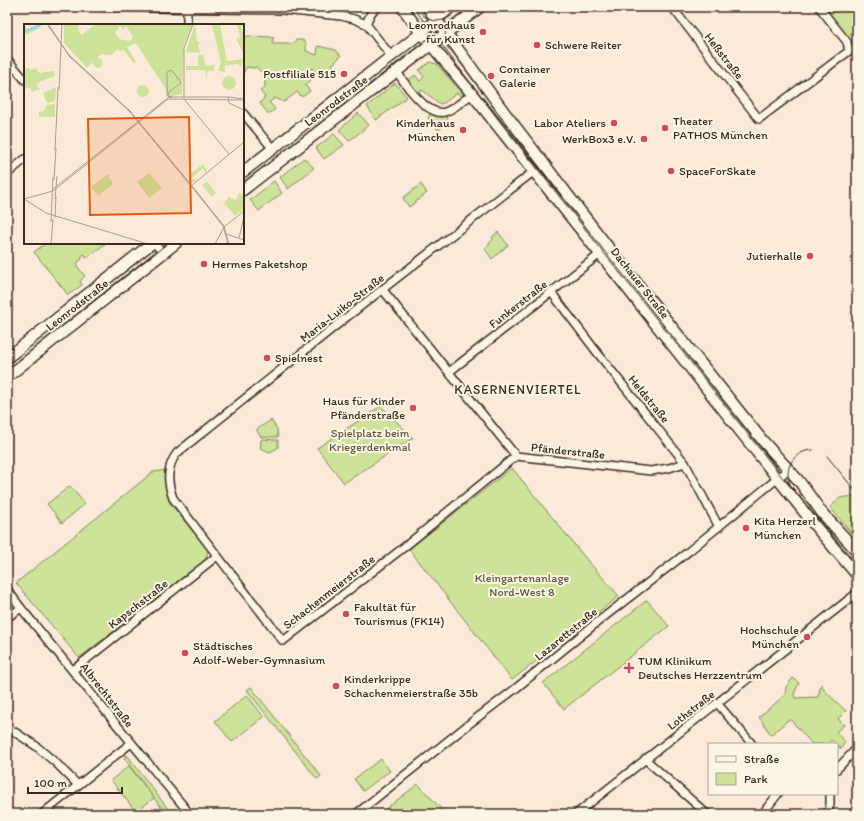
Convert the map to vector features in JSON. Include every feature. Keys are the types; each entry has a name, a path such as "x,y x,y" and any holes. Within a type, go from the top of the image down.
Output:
{"main road":[{"name":"Dachauer Straße","path":"402,7 431,46 472,94 820,532 857,575"},
{"name":"Dachauer Straße","path":"426,7 608,247 753,429 789,469 823,514 857,551"},
{"name":"Leonrodstraße","path":"244,171 421,33 451,7"},
{"name":"Leonrodstraße","path":"244,189 480,7"},
{"name":"Leonrodstraße","path":"7,358 152,244"},
{"name":"Leonrodstraße","path":"7,377 175,244"}],"street":[{"path":"102,7 235,8 311,12 354,19 366,24 391,56"},
{"path":"366,24 370,14 377,7"},
{"name":"Heßstraße","path":"672,7 759,119 848,52 849,49 847,42 819,7"},
{"path":"187,8 187,24"},
{"path":"7,59 24,79"},
{"path":"397,72 413,93 431,109 440,113 447,112 472,94"},
{"path":"244,114 273,149"},
{"path":"7,174 24,160"},
{"name":"Maria-Luiko-Straße","path":"170,466 172,459 181,449 533,172"},
{"name":"Leonrodstraße","path":"154,244 163,253"},
{"name":"Funkerstraße","path":"449,372 600,254"},
{"name":"Pfänderstraße","path":"383,290 516,456 651,471 670,468 685,463"},
{"name":"Heldstraße","path":"551,292 685,463 718,527"},
{"name":"Schachenmeierstraße","path":"170,466 168,485 173,498 283,641 403,548 516,456"},
{"name":"Lazarettstraße","path":"356,814 789,469"},
{"name":"Kapschstraße","path":"73,670 217,556"},
{"name":"Albrechtstraße","path":"7,589 190,814"},
{"name":"Lothstraße","path":"576,814 857,593"},
{"path":"7,618 21,608"},
{"path":"717,703 751,743"},
{"path":"7,727 36,746 78,785"},
{"path":"42,814 131,743"},
{"path":"838,767 857,748"},
{"path":"645,760 707,814"},
{"path":"762,814 777,795"},
{"path":"827,814 830,805 830,795"}],"green space":[{"path":"841,7 851,7 857,14 857,28 847,36 830,15"},
{"path":"244,37 273,37 273,44 293,44 296,40 303,40 306,44 306,51 317,55 318,46 336,50 341,56 332,65 336,71 331,74 326,69 318,75 312,68 308,72 313,78 305,85 310,91 302,97 297,92 284,102 275,98 269,102 275,109 269,115 260,103 265,97 260,91 265,87 265,79 261,76 263,74 256,67 247,67 244,72"},
{"path":"450,47 529,151 776,463 772,466 488,109 492,105 449,48"},
{"path":"430,62 437,64 463,95 461,97 457,93 444,103 440,104 422,90 418,94 407,81 415,75 420,81 424,77 419,70"},
{"path":"395,83 407,97 376,120 367,106"},
{"path":"358,113 369,125 349,141 339,130"},
{"path":"432,113 439,116 446,116 449,121 440,129 437,129 428,118"},
{"path":"334,134 344,145 324,159 316,148"},
{"path":"304,158 314,168 288,189 280,177"},
{"path":"274,181 282,193 259,211 250,200"},
{"path":"421,184 427,193 409,207 403,198"},
{"path":"498,232 508,245 492,259 485,249 493,239 492,237"},
{"path":"45,244 105,244 87,258 84,254 81,257 82,259 78,262 77,266 85,276 80,281 82,285 68,295 34,252"},
{"name":"Spielplatz beim Kriegerdenkmal","path":"381,406 413,438 344,483 317,448"},
{"path":"271,420 277,429 278,437 261,437 257,429"},
{"path":"262,439 278,440 278,448 270,452 260,448"},
{"name":"Kleingartenanlage Nord-West 8","path":"512,468 587,560 619,596 512,680 409,549"},
{"path":"166,470 166,488 169,502 208,550 206,560 79,658 16,583 153,472"},
{"path":"70,486 85,504 62,523 47,504"},
{"path":"802,494 835,533 831,536 827,531 824,533 797,498"},
{"path":"853,496 856,501 857,510 856,519 851,533 830,507 840,498"},
{"path":"647,600 669,626 564,709 543,683"},
{"path":"793,678 799,683 794,694 795,698 818,697 821,684 825,691 846,711 838,719 844,725 836,732 845,742 841,749 838,746 838,743 834,743 831,740 828,743 811,743 791,720 788,720 771,735 759,717 785,695 786,687"},
{"path":"251,687 321,776 317,779 247,690"},
{"path":"247,695 264,717 232,742 215,721"},
{"path":"127,755 172,814 166,814 124,758"},
{"path":"381,759 390,771 363,791 354,779"},
{"path":"129,766 154,798 136,812 111,780"},
{"path":"418,784 446,814 379,814"}],"tram line":[{"path":"413,7 501,123 781,476 857,564"},
{"path":"244,182 468,7"},
{"path":"421,13 428,19 435,21 443,20 451,16"},
{"path":"449,50 446,43 445,32 450,22"},
{"path":"7,370 167,244"},
{"path":"790,484 788,472 792,461 801,453 813,450"},
{"path":"827,456 857,493"},
{"path":"857,527 852,543 854,555 857,559"}],"place":[{"name":"Leonrodhaus für Kunst","path":"483,32"},
{"name":"Schwere Reiter","path":"537,45"},
{"name":"Postfiliale 515","path":"344,74"},
{"name":"Container Galerie","path":"491,76"},
{"name":"Labor Ateliers","path":"614,123"},
{"name":"Theater PATHOS München","path":"665,128"},
{"name":"Kinderhaus München","path":"463,130"},
{"name":"WerkBox3 e.V.","path":"644,139"},
{"name":"SpaceForSkate","path":"671,171"},
{"name":"Jutierhalle","path":"810,256"},
{"name":"Hermes Paketshop","path":"204,264"},
{"name":"Spielnest","path":"267,358"},
{"name":"Haus für Kinder Pfänderstraße","path":"413,408"},
{"name":"Kita Herzerl München","path":"746,528"},
{"name":"Fakultät für Tourismus (FK14)","path":"346,614"},
{"name":"Hochschule München","path":"807,637"},
{"name":"Städtisches Adolf-Weber-Gymnasium","path":"185,653"},
{"name":"TUM Klinikum Deutsches Herzzentrum","path":"629,668"},
{"name":"Kinderkrippe Schachenmeierstraße 35b","path":"336,686"}],"district":[{"name":"KASERNENVIERTEL","path":"518,389"}]}
